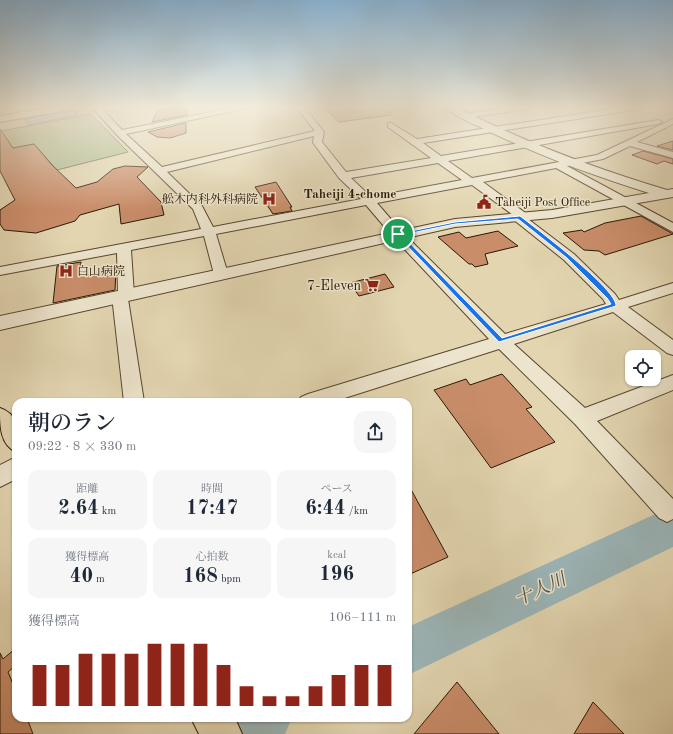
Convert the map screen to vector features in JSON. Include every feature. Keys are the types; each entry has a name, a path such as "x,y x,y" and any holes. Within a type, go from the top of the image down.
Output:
{"highway":[{"path":"0,418 12,435"}],"street":[{"path":"128,141 198,208 209,232 221,274"},
{"path":"159,171 282,141"},
{"path":"317,141 343,176 369,201 398,234 501,340 582,418 667,510"},
{"path":"415,142 420,141"},
{"path":"517,141 570,162 671,195"},
{"path":"343,176 549,141"},
{"path":"0,271 600,157 634,141"},
{"path":"415,142 521,217 569,257 610,297 614,305 673,349"},
{"path":"631,143 673,155"},
{"path":"558,165 623,202 673,228"},
{"path":"0,323 398,234 455,223 521,217 671,195"},
{"path":"124,248 123,296 134,398"},
{"path":"320,398 501,340 673,288"},
{"path":"582,418 673,382"},
{"path":"0,477 12,470"}],"green space":[{"path":"8,141 118,141 128,152 57,170 34,144 13,148"}],"building":[{"path":"0,141 8,141 13,148 34,144 52,165 76,188 97,182 113,169 125,166 148,167 137,177 161,202 164,215 121,224 119,204 80,215 75,221 36,233 4,230 0,224 0,210 15,200 0,171"},
{"path":"672,141 673,141 673,150 657,146"},
{"path":"643,151 673,159 673,164 664,161 657,164 632,155"},
{"path":"276,182 292,207 290,207 292,211 273,214 255,187"},
{"path":"641,216 673,234 605,255 599,251 584,250 563,233 582,230 584,232 605,223"},
{"path":"498,231 518,246 485,254 488,264 475,267 472,264 469,264 438,237 459,232 466,238"},
{"path":"81,262 80,274 85,273 85,275 116,270 115,290 53,303 57,266"},
{"name":"7-Eleven","path":"385,274 394,287 359,296 350,283"},
{"path":"502,374 532,407 526,409 555,442 491,468 434,390 466,379 470,385"},
{"path":"412,491 448,557 412,573"},
{"path":"12,651 12,668 8,672 12,682 12,722 28,722 33,734 0,734 0,653 3,659"},
{"path":"457,682 499,734 414,734"},
{"path":"593,702 624,734 574,734"}],"waterway":[{"name":"十人川","path":"412,649 673,526"},
{"name":"十人川","path":"232,734 258,722"}],"place":[{"name":"舩木内科外科病院","path":"269,199"},
{"name":"Taheiji Post Office","path":"484,202"},
{"name":"白山病院","path":"66,271"},
{"name":"7-Eleven","path":"372,285"}],"district":[{"name":"Taheiji 4-chome","path":"350,193"}],"route":[{"path":"518,217 569,257 610,297 614,305 501,340 398,234 455,223 518,217"}]}
